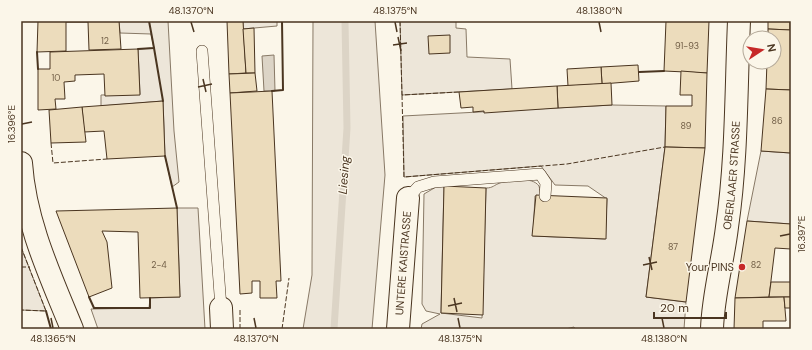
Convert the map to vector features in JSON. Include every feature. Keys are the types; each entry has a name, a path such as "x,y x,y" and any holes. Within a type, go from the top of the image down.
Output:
{"street":[{"name":"OBERLAAER STRASSE","path":"712,329 712,313 728,227 735,134 739,21"},
{"path":"21,163 22,181 30,218 43,260 72,329"},
{"name":"UNTERE KAISTRASSE","path":"398,329 408,198"}],"lane":[{"path":"202,51 222,319"},
{"path":"408,198 418,187 434,182 540,174 546,183 545,196"}],"shaded area":[{"path":"119,21 168,21 174,131 179,182 172,187 165,156 163,101 101,106 101,95 140,94 138,49 154,48 151,34 120,33"},
{"path":"243,21 277,21 277,26 243,29"},
{"path":"313,21 375,21 385,175 372,329 303,329 312,275"},
{"path":"400,21 456,21 456,28 466,29 467,57 510,59 512,89 402,95"},
{"path":"274,55 275,91 264,91 262,56"},
{"path":"612,105 666,106 665,147 646,297 686,302 684,329 575,329 574,327 566,329 421,329 422,324 440,314 426,311 422,304 424,194 436,187 444,186 441,313 482,318 486,188 515,180 531,181 539,186 540,196 535,196 533,236 605,239 607,199 588,186 555,185 541,166 404,177 403,116"},
{"path":"761,151 791,153 791,224 747,221"},
{"path":"177,208 198,208 205,329 98,329 91,309 149,308 150,298 180,297"},
{"path":"21,247 46,311 21,310"}],"building":[{"path":"38,21 119,21 121,49 89,50 88,22 66,22 66,51 37,52"},
{"path":"227,21 243,21 246,73 229,74"},
{"path":"666,21 709,21 707,73 664,71"},
{"path":"768,21 790,21 790,30 768,29"},
{"path":"254,28 255,73 246,73 243,29"},
{"path":"768,29 791,30 791,90 766,89 767,70 782,70 782,30"},
{"path":"450,35 450,53 429,54 428,36"},
{"path":"138,49 140,95 105,96 104,74 75,75 75,81 64,82 65,99 55,99 56,109 38,110 38,69 50,69 50,52"},
{"path":"638,65 639,81 602,84 601,67"},
{"path":"601,67 602,84 568,86 567,69"},
{"path":"681,71 707,73 705,148 665,147 666,106 692,106 692,95 680,95"},
{"path":"255,73 257,91 230,93 229,74"},
{"path":"611,83 612,105 558,108 557,86"},
{"path":"557,86 558,108 484,113 484,111 473,112 473,107 461,108 459,92"},
{"path":"766,89 791,90 791,153 761,151"},
{"path":"272,91 281,281 276,281 277,298 260,298 260,281 252,281 252,293 240,294 230,93"},
{"path":"163,101 165,156 107,159 104,131 84,132 82,107"},
{"path":"82,107 86,142 51,143 49,110"},
{"path":"665,147 705,148 686,302 646,297"},
{"path":"444,186 486,188 483,315 441,313"},
{"path":"536,195 607,198 606,239 532,236"},
{"path":"177,208 180,297 140,298 138,232 102,231 107,242 112,288 89,297 56,211"},
{"path":"747,221 791,224 791,249 775,248 769,297 735,298"},
{"path":"771,282 791,282 791,297 769,297"},
{"path":"784,297 786,321 763,321 763,329 734,329 735,298"},
{"path":"784,297 791,297 791,308 785,308"}],"waterway":[{"name":"Liesing","path":"334,329 347,128 345,21"}],"fence":[{"path":"400,21 402,95 459,92"},
{"path":"402,95 404,177 567,164 665,147"},
{"path":"51,143 53,163 107,159"},
{"path":"21,247 46,311 21,310"},
{"path":"21,267 30,267"},
{"path":"282,329 289,278"},
{"path":"240,308 240,329"}],"wall":[{"path":"138,49 154,48 149,21"},
{"path":"272,91 283,90 282,21"},
{"path":"154,48 163,101"},
{"path":"37,52 38,69"},
{"path":"639,72 664,71"},
{"path":"165,156 177,208"},
{"path":"89,297 94,308 150,308 150,298"},
{"path":"46,311 51,329"}],"place":[{"name":"Your PINS","path":"742,267"}]}
